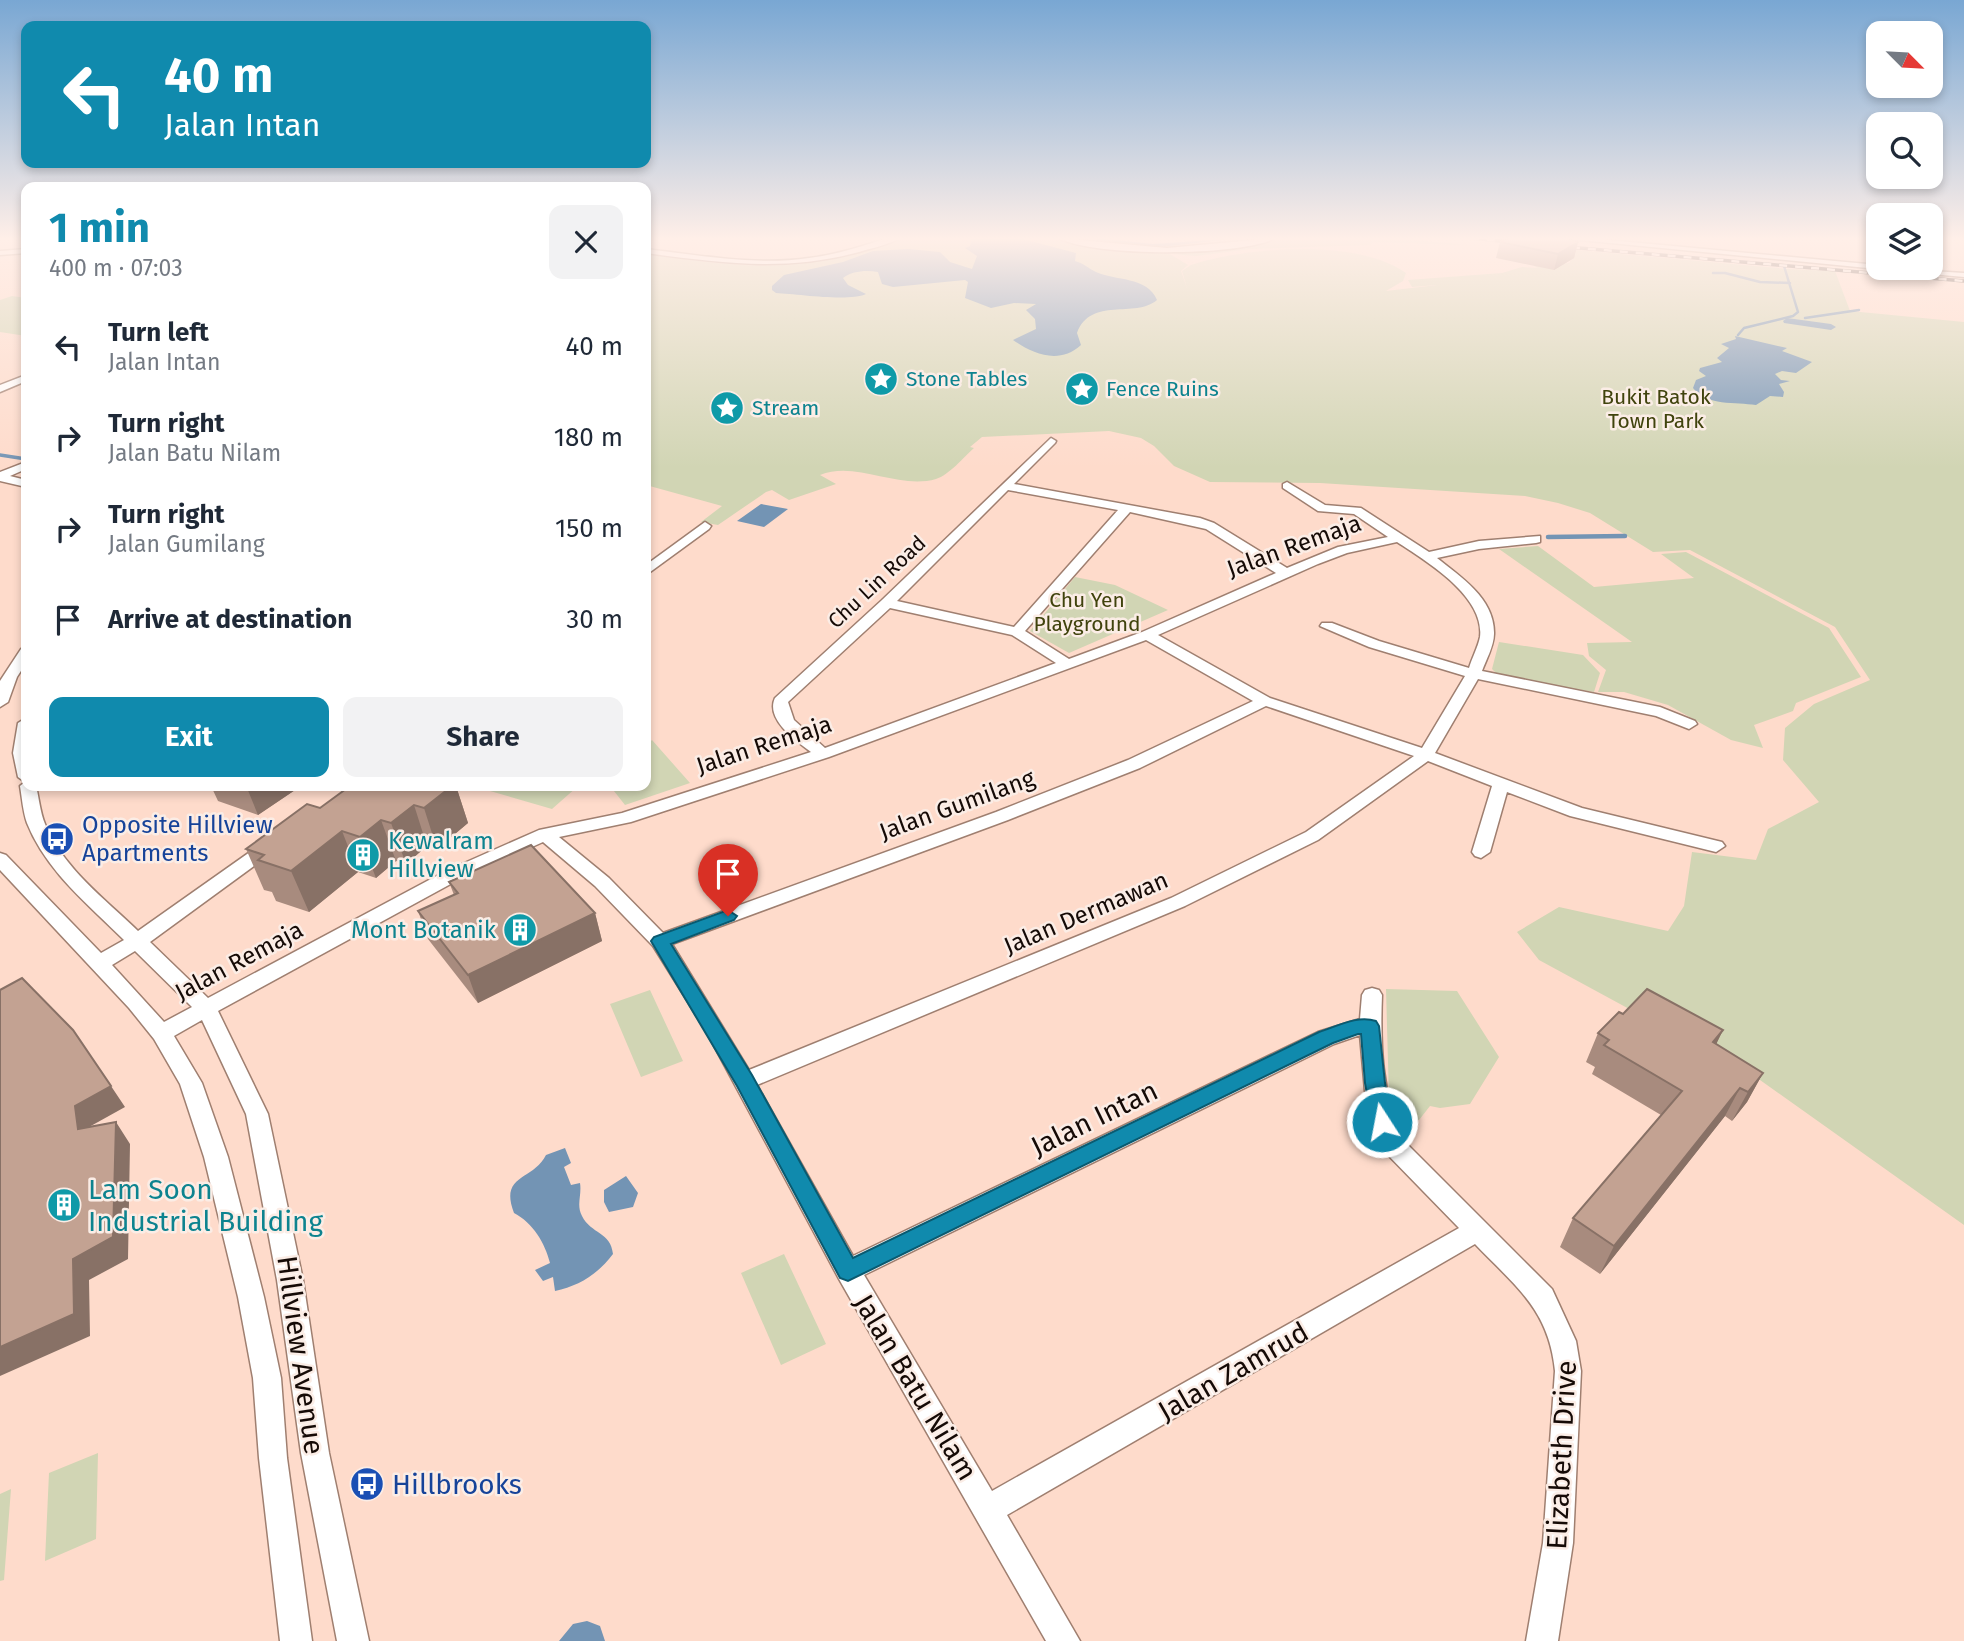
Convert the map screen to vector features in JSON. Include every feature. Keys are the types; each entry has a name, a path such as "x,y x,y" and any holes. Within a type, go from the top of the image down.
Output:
{"street":[{"path":"0,389 21,380"},
{"path":"0,396 21,387"},
{"name":"Chu Lin Road","path":"822,754 783,718 778,709 780,701 887,603 1051,441"},
{"path":"0,465 21,467"},
{"path":"0,476 21,468"},
{"path":"0,476 21,482"},
{"path":"1007,486 1179,517 1210,526 1284,572"},
{"name":"Jalan Dermawan","path":"745,1081 1178,902 1312,836 1426,755 1474,674 1487,636 1482,612 1464,586 1427,556 1357,510 1322,508 1287,486"},
{"path":"1017,632 1125,509"},
{"path":"651,567 705,526"},
{"name":"Jalan Remaja","path":"161,1033 451,876 545,834 625,818 822,754 1069,666 1147,635 1284,572 1343,550 1399,538"},
{"path":"1427,556 1479,545 1536,539"},
{"path":"887,603 1017,632 1069,666"},
{"path":"1327,626 1374,644 1474,674 1660,712 1689,724"},
{"path":"1147,635 1265,701 1426,755 1576,812 1716,846"},
{"path":"0,702 9,677 21,659"},
{"name":"Jalan Gumilang","path":"660,941 1134,764 1265,701"},
{"path":"1481,852 1501,784"},
{"name":"Hillview Avenue","path":"29,791 35,821 45,842 68,873 206,1008 257,1114 290,1280 317,1467 353,1641"},
{"name":"Jalan Batu Nilam","path":"545,834 602,882 660,941 745,1081 848,1271 1064,1641"},
{"path":"97,964 139,940 281,838"},
{"name":"Hillview Avenue","path":"0,859 161,1033 191,1083 204,1118 251,1297 267,1378 273,1458 296,1641"},
{"name":"Elizabeth Drive","path":"1372,995 1370,1026 1375,1083 1382,1122 1393,1145 1543,1297 1558,1321 1566,1346 1568,1371 1559,1543 1542,1641"},
{"name":"Jalan Intan","path":"848,1271 1326,1038 1357,1027 1370,1026"},
{"name":"Jalan Zamrud","path":"989,1509 1476,1231"}],"green space":[{"path":"0,315 21,315 21,335 0,332"},
{"name":"Bukit Batok Town Park","path":"651,315 1887,315 1964,322 1964,1225 1760,1080 1539,960 1517,932 1559,907 1668,931 1684,906 1692,852 1756,860 1768,829 1819,802 1783,760 1785,728 1814,704 1870,680 1835,627 1690,550 1653,552 1590,513 1558,503 1525,496 1320,483 1210,482 1174,466 1154,446 1141,438 1109,431 982,437 956,465 936,479 907,481 834,471 820,475 836,484 789,500 772,490 718,525 701,522 722,506 651,486"},
{"path":"1538,546 1594,587 1694,578 1661,554 1686,552 1829,628 1861,677 1796,703 1793,711 1754,725 1763,748 1731,740 1668,705 1624,692 1598,692 1606,670 1589,656 1587,643 1632,642 1499,549"},
{"name":"Chu Yen Playground","path":"1075,577 1115,585 1168,610 1069,653 1030,631"},
{"path":"1499,642 1583,655 1600,673 1594,692 1499,676 1492,669"},
{"path":"651,741 690,783 625,805 614,791 651,791"},
{"path":"490,791 572,791 552,809"},
{"path":"1386,989 1457,991 1499,1057 1470,1104 1440,1108 1430,1106 1419,1120 1394,1123 1389,1098"},
{"path":"650,990 683,1061 641,1077 610,1004"},
{"path":"784,1254 826,1344 781,1365 741,1273"},
{"path":"98,1453 96,1539 45,1561 49,1473"},
{"path":"11,1489 4,1580 0,1581 0,1494"}],"water":[{"path":"1031,315 1093,315 1077,333 1081,345 1064,355 1055,356 1029,350 1013,340 1036,329 1035,319"},
{"path":"1735,336 1787,348 1782,351 1812,362 1796,373 1782,371 1775,374 1781,380 1790,381 1779,384 1784,392 1783,397 1770,396 1756,405 1706,398 1693,388 1696,380 1706,376 1699,371 1700,368 1722,362 1717,358 1729,348 1721,344 1736,339"},
{"path":"761,504 788,509 764,527 737,521"},
{"path":"565,1148 571,1163 564,1167 571,1185 580,1183 579,1208 582,1216 609,1241 613,1254 601,1268 587,1278 555,1291 553,1277 543,1281 535,1270 550,1263 548,1256 532,1228 514,1213 511,1191 514,1184 533,1170 546,1155"},
{"path":"626,1176 638,1193 633,1207 609,1212 604,1202 604,1190"},
{"path":"587,1621 600,1626 605,1641 559,1641 573,1624"}],"building":[{"path":"343,791 446,791 424,808 414,805 391,823 381,820 360,837 342,831 291,871 258,860 264,855 246,849 307,804 320,808"},
{"name":"Mont Botanik","path":"531,845 595,913 468,975 418,911 458,893 449,882"},
{"name":"Lam Soon Industrial Building","path":"22,978 73,1030 111,1086 75,1106 78,1129 116,1122 113,1237 73,1259 74,1314 0,1347 0,990"},
{"path":"1647,989 1723,1030 1713,1042 1763,1073 1748,1092 1740,1088 1614,1246 1573,1218 1682,1091 1604,1045 1609,1040 1598,1033 1619,1012 1623,1014"}],"waterway":[{"path":"1738,335 1744,328 1795,315"},
{"path":"1805,318 1828,315"},
{"path":"1787,321 1831,327"},
{"path":"0,455 21,458"},
{"path":"1548,537 1625,536"}],"place":[{"name":"Stone Tables","path":"881,379"},
{"name":"Fence Ruins","path":"1082,389"},
{"name":"Stream","path":"727,408"},
{"name":"Opposite Hillview Apartments","path":"57,839"},
{"name":"Kewalram Hillview","path":"363,855"},
{"name":"Mont Botanik","path":"520,930"},
{"name":"Lam Soon Industrial Building","path":"64,1205"},
{"name":"Hillbrooks","path":"367,1484"}],"route":[{"path":"728,916 660,941 745,1081 848,1271 1326,1038 1357,1027 1370,1026 1375,1083 1382,1122"}]}
